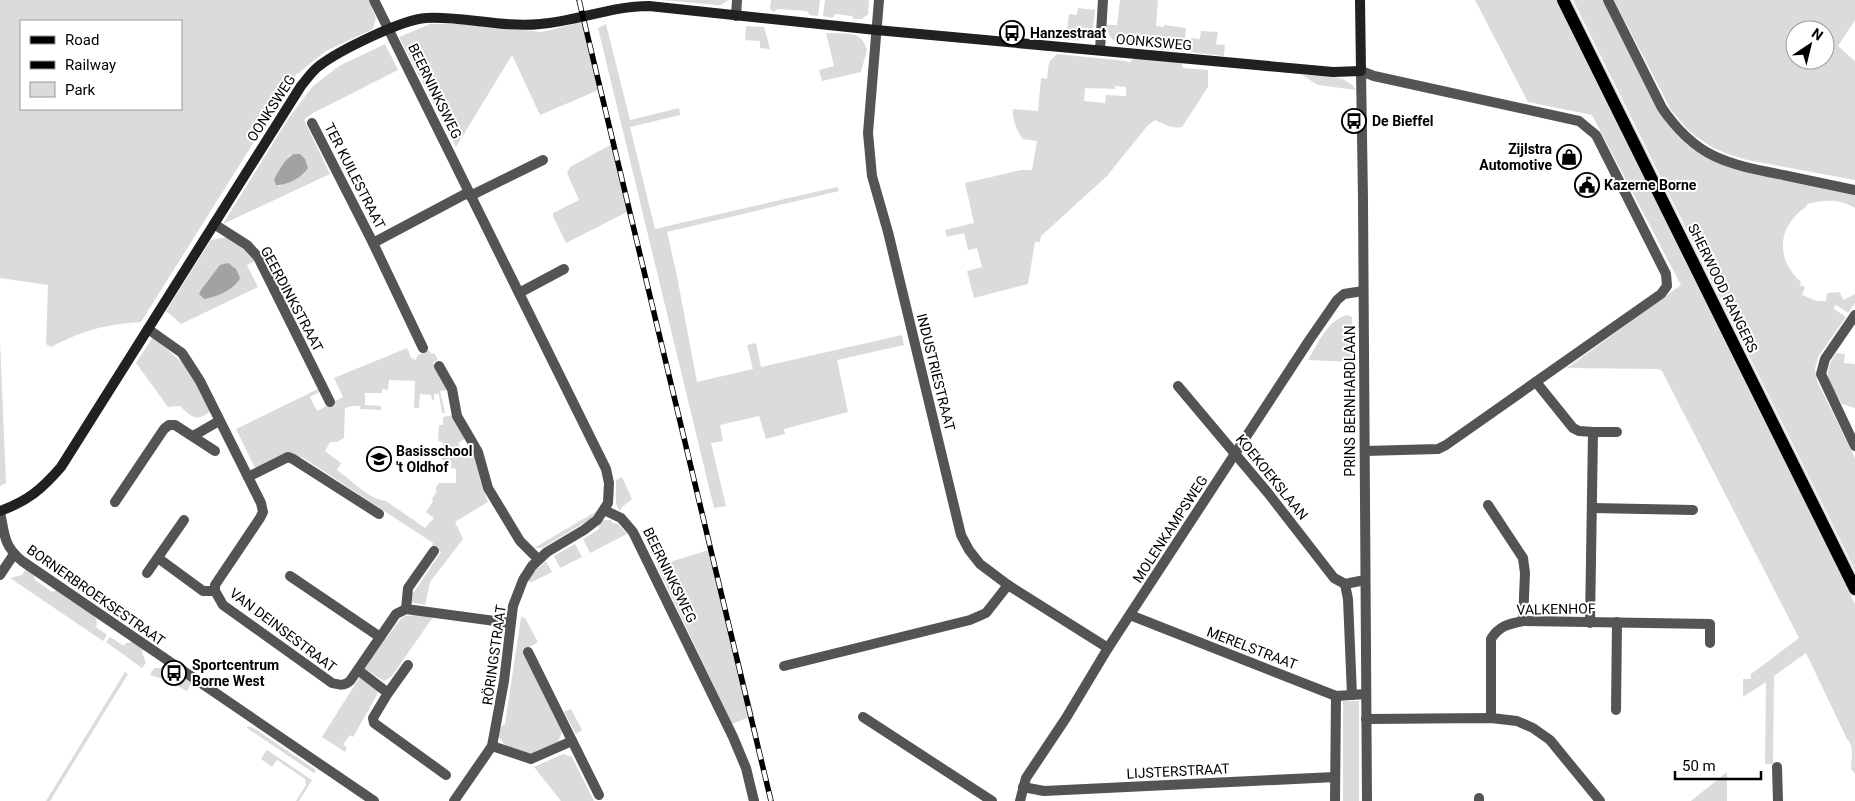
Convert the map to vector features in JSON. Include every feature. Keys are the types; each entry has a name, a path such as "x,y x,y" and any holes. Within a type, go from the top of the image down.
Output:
{"main road":[{"name":"PRINS BERNHARDLAAN","path":"1360,0 1361,71"},
{"name":"SHERWOOD RANGERS","path":"1563,0 1855,589"},
{"name":"OONKSWEG","path":"0,512 31,497 48,482 61,466 310,74 339,53 414,20 442,18 531,25 550,24 629,6 649,6 876,30 1333,72 1361,71"}],"street":[{"name":"BEERNINKSWEG","path":"374,0 390,29 606,470 609,495 604,510 621,518 633,532 733,737 746,768 754,801"},
{"path":"736,16 737,0"},
{"path":"876,30 879,0"},
{"path":"1100,50 1103,0"},
{"path":"1608,0 1662,108 1673,124 1688,140 1713,156 1739,167 1855,190"},
{"name":"INDUSTRIESTRAAT","path":"876,30 868,133 872,176 888,232 961,534 969,550 980,564 1008,585 1108,648"},
{"path":"1361,71 1374,76 1579,121 1596,135 1666,274 1667,286 1661,294 1446,445 1438,449 1365,451"},
{"name":"PRINS BERNHARDLAAN","path":"1361,71 1367,801"},
{"name":"TER KUILESTRAAT","path":"312,122 423,348"},
{"path":"470,194 543,160"},
{"name":"TER KUILESTRAAT","path":"373,243 470,194"},
{"name":"GEERDINKSTRAAT","path":"214,224 247,244 258,257 330,402"},
{"path":"519,293 564,268"},
{"name":"MOLENKAMPSWEG","path":"1020,801 1026,778 1066,718 1108,648 1338,300 1344,294 1364,291"},
{"path":"1855,315 1825,358 1821,374 1855,446"},
{"name":"VAN DEINSESTRAAT","path":"148,330 182,353 200,382 261,503 263,512 219,578 215,591 223,605 332,683 345,685 358,670 396,614 406,608"},
{"path":"439,366 452,389 457,416 478,452 488,488 520,541 538,559"},
{"path":"1536,382 1573,428 1579,431 1617,432"},
{"name":"KOEKOEKSLAAN","path":"1178,386 1236,454 1334,578 1345,584"},
{"path":"193,436 220,421"},
{"path":"115,502 164,429 170,425 176,425 214,451"},
{"path":"1590,622 1592,432"},
{"path":"248,477 288,457 379,514"},
{"path":"1488,505 1523,558 1525,573 1523,621"},
{"path":"1592,508 1693,510"},
{"name":"RÖRINGSTRAAT","path":"454,801 492,746 504,681 510,623 523,580 538,559 584,530 597,520 604,510"},
{"name":"BORNERBROEKSESTRAAT","path":"0,512 6,544 14,554 374,801"},
{"path":"147,573 184,520"},
{"path":"434,551 408,588 406,608 510,623"},
{"path":"0,575 14,554"},
{"path":"158,558 203,591 215,591"},
{"path":"290,576 380,637"},
{"path":"1352,695 1348,599 1345,584 1365,580"},
{"path":"784,666 970,620 986,613 1008,585"},
{"name":"MERELSTRAAT","path":"1130,615 1336,696 1366,694"},
{"name":"VALKENHOF","path":"1490,718 1491,639 1496,631 1505,624 1523,621 1710,624 1710,643"},
{"path":"1616,710 1617,622"},
{"path":"528,652 599,795"},
{"path":"408,665 374,714 374,722 446,775"},
{"path":"358,670 388,693"},
{"path":"1335,801 1336,696"},
{"path":"863,716 992,801"},
{"path":"1366,719 1490,718 1516,721 1534,728 1550,740 1600,801"},
{"path":"492,746 531,759 572,741"},
{"path":"1777,768 1778,801"},
{"name":"LIJSTERSTRAAT","path":"1023,787 1044,790 1335,777"}],"green space":[{"path":"0,0 369,0 376,18 373,29 326,51 296,75 141,322 116,324 94,329 51,347 46,344 48,285 0,278"},
{"path":"662,0 729,0 721,5 717,5"},
{"path":"771,0 820,0 818,16 810,15 807,11 777,9 774,12 770,9"},
{"path":"825,0 869,0 868,14 862,19 835,14 833,18 823,16"},
{"path":"1120,0 1158,0 1156,26 1164,27 1164,25 1186,28 1184,52 1122,45 1115,42 1109,35 1107,25 1117,25"},
{"path":"1475,0 1557,0 1604,99 1855,604 1855,774 1851,769 1851,746 1806,653 1774,676 1773,764 1765,764 1766,682 1743,697 1743,679 1751,679 1751,674 1799,638 1662,371 1658,369 1567,368 1681,285 1592,115 1528,102"},
{"path":"1573,0 1604,0 1662,116 1683,141 1696,151 1733,168 1855,194 1855,208 1837,201 1807,204 1790,223 1783,243 1787,263 1801,282 1800,285 1805,287 1802,295 1817,301 1826,301 1827,293 1840,292 1843,300 1855,294 1855,303 1848,313 1836,305 1833,308 1846,317 1818,357 1815,369 1817,381 1855,458 1855,570"},
{"path":"1614,0 1855,0 1855,20 1838,46 1855,61 1855,180 1747,160 1710,146 1687,129 1671,110"},
{"path":"1078,8 1095,10 1093,29 1095,33 1091,37 1081,40 1053,38 1054,29 1067,30 1069,14 1077,15"},
{"path":"586,21 601,89 540,115 512,55 456,147 399,37 430,24 459,24 542,32"},
{"path":"606,24 630,120 679,108 680,115 630,127 655,229 837,187 839,191 667,232 697,382 753,369 747,345 756,343 761,367 902,335 904,345 837,360 848,412 784,429 785,434 766,439 759,416 720,425 723,441 711,443 726,506 714,508 598,28"},
{"path":"1002,24 1025,26 1025,36 999,33"},
{"path":"746,26 764,27 770,49 760,48 760,41 745,40"},
{"path":"1201,31 1218,32 1216,44 1225,45 1224,56 1189,52 1190,38 1200,39"},
{"path":"826,33 851,34 861,39 867,50 861,72 822,81 819,70 834,66"},
{"path":"385,44 398,70 313,113 304,120 330,174 223,224 288,119 313,86 339,66","holes":["290,155 306,163 308,168 304,174 279,186 274,179"]},
{"path":"1057,54 1126,61 1129,63 1134,58 1181,63 1183,68 1208,70 1208,87 1182,127 1171,127 1155,120 1148,125 1107,176 1041,236 1040,242 1035,242 1028,284 974,298 967,271 982,267 977,248 968,250 964,233 947,237 945,230 974,223 965,183 1021,170 1032,170 1037,141 1023,139 1015,125 1013,109 1038,111 1041,78 1047,79 1049,62","holes":["1115,86 1126,87 1126,96 1106,95 1105,103 1084,101 1085,88 1115,89"]},
{"path":"1302,75 1332,76 1346,81 1356,90 1318,85"},
{"path":"614,143 629,211 566,243 553,213 579,200 567,173 570,167"},
{"path":"227,237 251,253 255,261 247,265 258,287 181,324 166,311 211,240"},
{"path":"1347,315 1352,317 1354,362 1308,360 1329,327"},
{"path":"153,337 188,368 213,409 208,413 196,417 180,406 168,407 136,363"},
{"path":"0,340 6,483 0,486"},
{"path":"407,348 411,358 416,360 417,356 429,350 438,359 433,363 448,390 440,391 445,413 442,413 439,394 434,394 434,400 432,400 431,395 420,394 419,408 414,408 415,381 389,380 388,390 382,389 382,393 365,393 365,405 381,406 381,410 360,409 360,406 345,408 344,438 337,442 330,442 325,451 341,463 337,470 360,488 373,497 386,501 425,528 434,518 426,512 433,501 432,499 437,491 435,489 439,483 456,483 456,469 451,468 451,461 442,460 443,442 438,441 439,425 443,425 443,417 453,415 465,439 458,443 466,456 473,452 488,502 455,522 463,539 430,582 425,605 410,602 410,593 414,592 441,552 432,546 433,543 302,457 255,468 236,429 318,389 319,392 310,397 317,411 343,397 334,378"},
{"path":"1836,353 1845,354 1844,363 1855,364 1855,408 1842,404 1831,385 1828,374 1829,367"},
{"path":"622,477 632,499 620,511 616,504 616,480"},
{"path":"597,511 589,520 542,548 534,548"},
{"path":"602,520 611,520 612,523 618,524 627,534 590,553 583,539 599,529 599,523"},
{"path":"575,544 582,557 560,568 554,556"},
{"path":"712,549 754,715 732,724 657,566"},
{"path":"546,561 552,572 530,583 528,578 534,568 539,568"},
{"path":"26,569 34,575 35,580 52,592 57,590 95,616 96,627 107,635 103,641 10,578 22,575"},
{"path":"405,616 433,617 392,676 384,681 365,669 365,666 400,620"},
{"path":"521,617 525,618 538,642 523,651 562,732 558,742 532,754 505,745 498,736 500,727 505,724"},
{"path":"110,637 124,646 126,643 133,642 143,649 142,652 146,663 142,668 106,642"},
{"path":"170,667 166,680 150,675 154,668 165,668"},
{"path":"176,671 192,682 187,691 169,681 172,673 174,674"},
{"path":"125,672 128,674 50,801 46,801"},
{"path":"361,675 377,688 377,695 353,737 350,735 343,744 347,748 345,752 322,737"},
{"path":"1343,701 1359,701 1359,801 1343,801"},
{"path":"571,709 582,730 576,734 564,712"},
{"path":"248,726 316,770 314,773 247,728"},
{"path":"267,750 312,780 299,801 296,801 306,785 305,779 277,760 272,767 261,759"},
{"path":"563,754 572,757 594,801 561,801 534,767"},
{"path":"1727,772 1727,801 1691,801"}],"shaded area":[{"path":"294,154 300,154 305,159 308,168 294,180 276,185 274,179 285,162"},
{"path":"228,263 236,269 240,278 234,286 224,292 204,299 199,294 201,290 220,265"}],"railway":[{"path":"579,0 771,801"}],"place":[{"name":"Hanzestraat","path":"1012,33"},
{"name":"De Bieffel","path":"1354,121"},
{"name":"Zijlstra Automotive","path":"1569,157"},
{"name":"Kazerne Borne","path":"1587,185"},
{"name":"Basisschool 't Oldhof","path":"379,459"},
{"name":"Sportcentrum Borne West","path":"174,673"}]}
